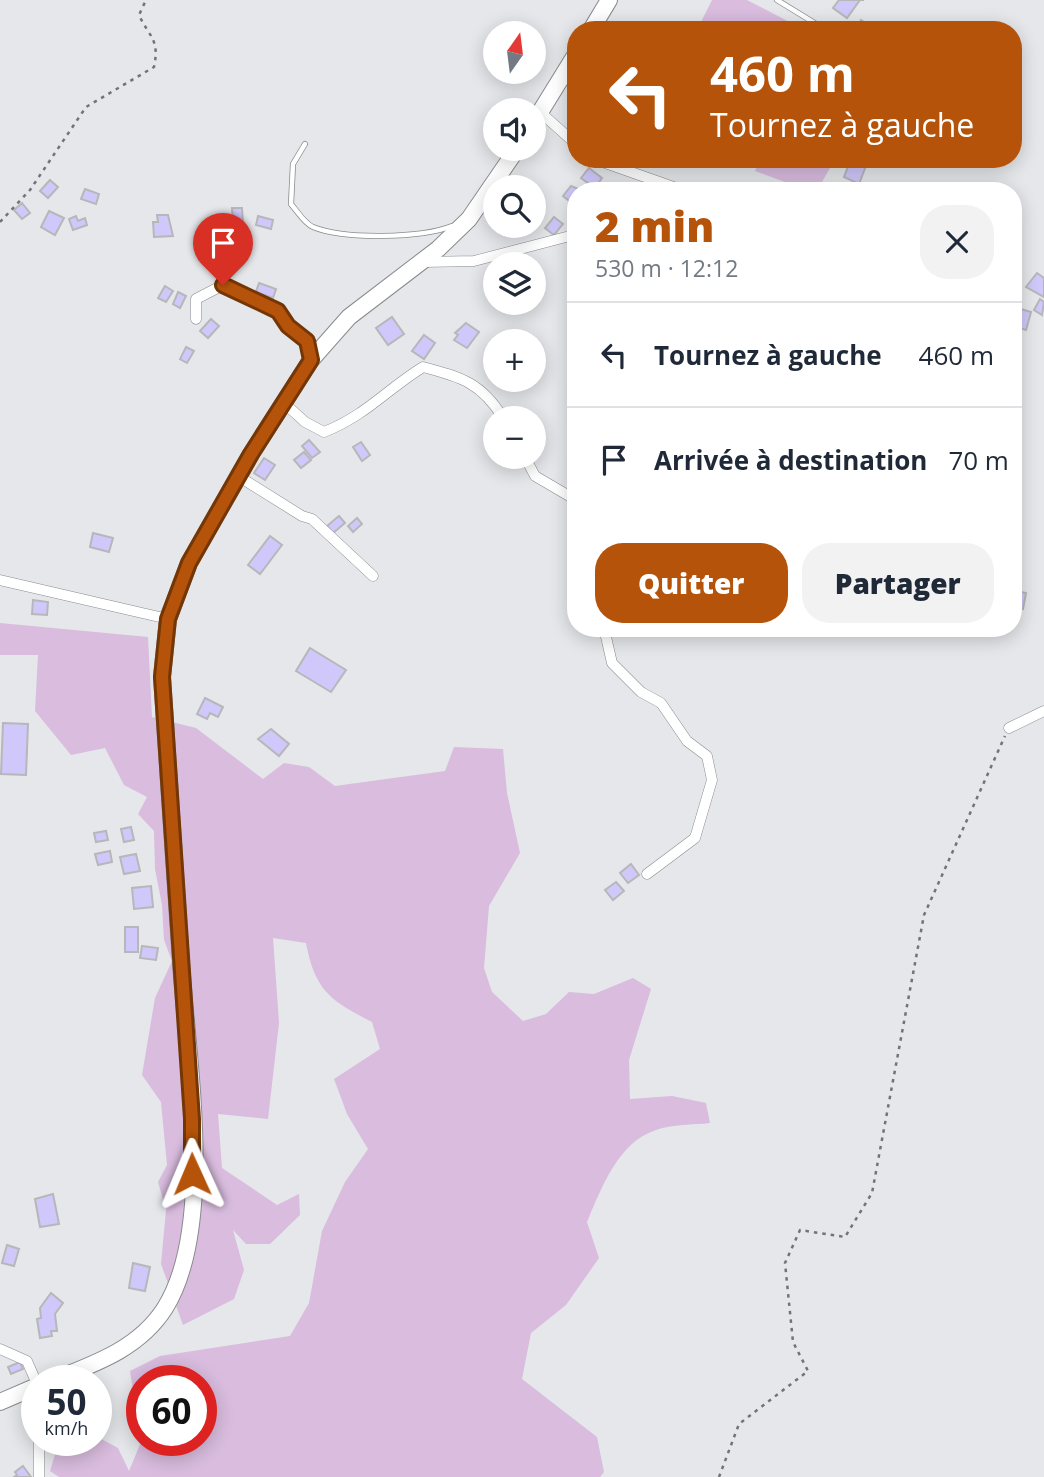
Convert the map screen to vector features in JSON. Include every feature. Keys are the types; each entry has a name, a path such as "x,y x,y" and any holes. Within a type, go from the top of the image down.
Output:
{"main road":[{"path":"596,21 609,0"},
{"path":"546,102 567,69"},
{"path":"91,1365 130,1345 151,1326 177,1283 190,1229 192,1119 162,677 168,619 189,563 238,476 311,360 349,317 422,262 469,219 509,161"},
{"path":"0,1402 21,1392"}],"street":[{"path":"546,123 567,138"},
{"path":"620,168 659,182"},
{"path":"422,262 474,261 566,237"},
{"path":"196,319 196,299 223,285 278,311 288,326 307,341 311,360"},
{"path":"284,402 305,422 324,432 353,421 398,382 423,367 462,377 491,398 496,406"},
{"path":"531,469 535,476 567,495"},
{"path":"238,476 302,516 313,519 373,576"},
{"path":"0,580 168,619"},
{"path":"606,637 612,663 641,692 661,703 687,741 707,756 712,780 695,838 647,874"},
{"path":"1009,728 1044,711"},
{"path":"0,1349 26,1361 28,1365"},
{"path":"38,1456 39,1477"}],"lane":[{"path":"777,0 811,21"},
{"path":"305,144 293,164 291,204 312,227 357,235 436,233 469,219"}],"path":[{"path":"0,222 30,190 86,107 154,67 157,52 152,32 143,24 139,15 146,0"},
{"path":"719,1477 739,1424 808,1371 793,1342 785,1263 800,1230 845,1237 872,1193 923,915 1009,728"}],"shaded area":[{"path":"712,0 747,0 788,21 702,21"},
{"path":"756,168 830,168 822,182 785,182 755,171"},
{"path":"0,623 148,637 152,717 196,728 263,779 284,763 309,767 335,786 445,771 454,747 503,749 507,793 520,853 489,906 484,968 492,992 523,1021 546,1014 569,992 594,994 633,978 651,989 629,1060 630,1099 672,1096 706,1103 710,1123 656,1130 643,1136 621,1156 612,1168 587,1222 599,1258 566,1305 531,1333 522,1379 597,1437 604,1472 600,1477 59,1477 50,1471 54,1456 112,1456 112,1445 118,1448 129,1471 135,1456 217,1456 217,1365 142,1365 160,1356 290,1336 309,1303 322,1231 345,1182 368,1149 347,1114 334,1079 380,1049 372,1022 335,1000 320,984 314,973 306,943 273,938 279,1023 268,1119 218,1114 222,1168 277,1205 299,1194 300,1215 270,1244 246,1244 233,1230 244,1270 234,1299 183,1325 161,1264 166,1210 158,1182 167,1165 161,1102 142,1075 155,998 172,961 164,940 162,905 155,869 154,831 138,814 147,797 124,785 105,748 71,755 35,711 38,655 0,655"}],"building":[{"path":"839,0 860,0 847,18 833,8"},
{"path":"589,168 602,178 599,182 587,182 581,178"},
{"path":"848,168 865,168 860,182 844,177"},
{"path":"50,180 58,187 48,198 40,191"},
{"path":"85,189 99,194 96,204 81,199"},
{"path":"22,203 30,213 22,219 14,210"},
{"path":"232,208 242,208 243,225 233,225"},
{"path":"49,211 64,218 55,235 41,227"},
{"path":"157,215 168,215 173,236 154,237 153,222 158,222"},
{"path":"76,216 78,221 85,218 87,225 73,230 69,219"},
{"path":"258,216 273,220 271,229 256,225"},
{"path":"554,217 563,224 554,235 546,227"},
{"path":"222,222 224,242 209,244 207,224"},
{"path":"1037,273 1044,278 1044,297 1026,287"},
{"path":"259,283 276,289 273,298 256,292"},
{"path":"165,286 173,291 166,302 158,298"},
{"path":"178,292 186,296 180,308 173,304"},
{"path":"1040,299 1044,302 1042,315 1034,310"},
{"path":"1022,310 1031,312 1026,330 1022,329"},
{"path":"392,317 404,334 388,345 376,328"},
{"path":"211,319 219,326 208,338 200,331"},
{"path":"466,323 479,332 467,348 454,340 458,335 455,333"},
{"path":"424,335 435,343 424,359 412,351"},
{"path":"186,347 194,351 187,363 180,359"},
{"path":"309,440 320,452 312,458 302,446"},
{"path":"361,442 370,455 362,461 353,447"},
{"path":"304,452 311,460 301,468 294,460"},
{"path":"264,458 275,465 265,480 254,473"},
{"path":"339,516 345,523 333,533 327,526"},
{"path":"357,518 362,524 353,532 348,526"},
{"path":"93,533 113,538 109,552 90,547"},
{"path":"270,536 282,545 260,574 248,565"},
{"path":"1022,592 1026,593 1022,609"},
{"path":"33,600 48,602 47,615 32,614"},
{"path":"310,648 346,670 331,692 296,671"},
{"path":"205,698 223,707 218,717 210,713 207,719 197,714"},
{"path":"3,723 28,724 26,775 1,774"},
{"path":"271,729 289,744 279,756 258,739"},
{"path":"131,827 134,840 124,842 121,829"},
{"path":"106,831 108,840 96,842 94,833"},
{"path":"110,851 112,862 98,865 95,854"},
{"path":"136,854 140,871 124,874 120,857"},
{"path":"631,864 639,875 628,883 620,873"},
{"path":"616,882 624,891 613,900 605,890"},
{"path":"151,886 153,907 134,909 132,888"},
{"path":"125,927 138,927 138,952 125,952"},
{"path":"142,946 158,948 156,960 140,958"},
{"path":"53,1194 59,1224 40,1227 35,1199"},
{"path":"7,1245 19,1249 14,1266 2,1263"},
{"path":"133,1263 150,1267 145,1291 129,1288"},
{"path":"51,1293 63,1303 55,1314 57,1331 51,1331 52,1336 40,1338 37,1319 41,1318 40,1308"},
{"path":"20,1362 21,1365 21,1370 11,1374 8,1367"},
{"path":"23,1466 31,1477 14,1477 17,1475 15,1472"}],"route":[{"path":"192,1174 192,1119 162,677 164,641 171,605 189,563 251,454 311,360 307,341 288,326 278,311 223,285"}]}
